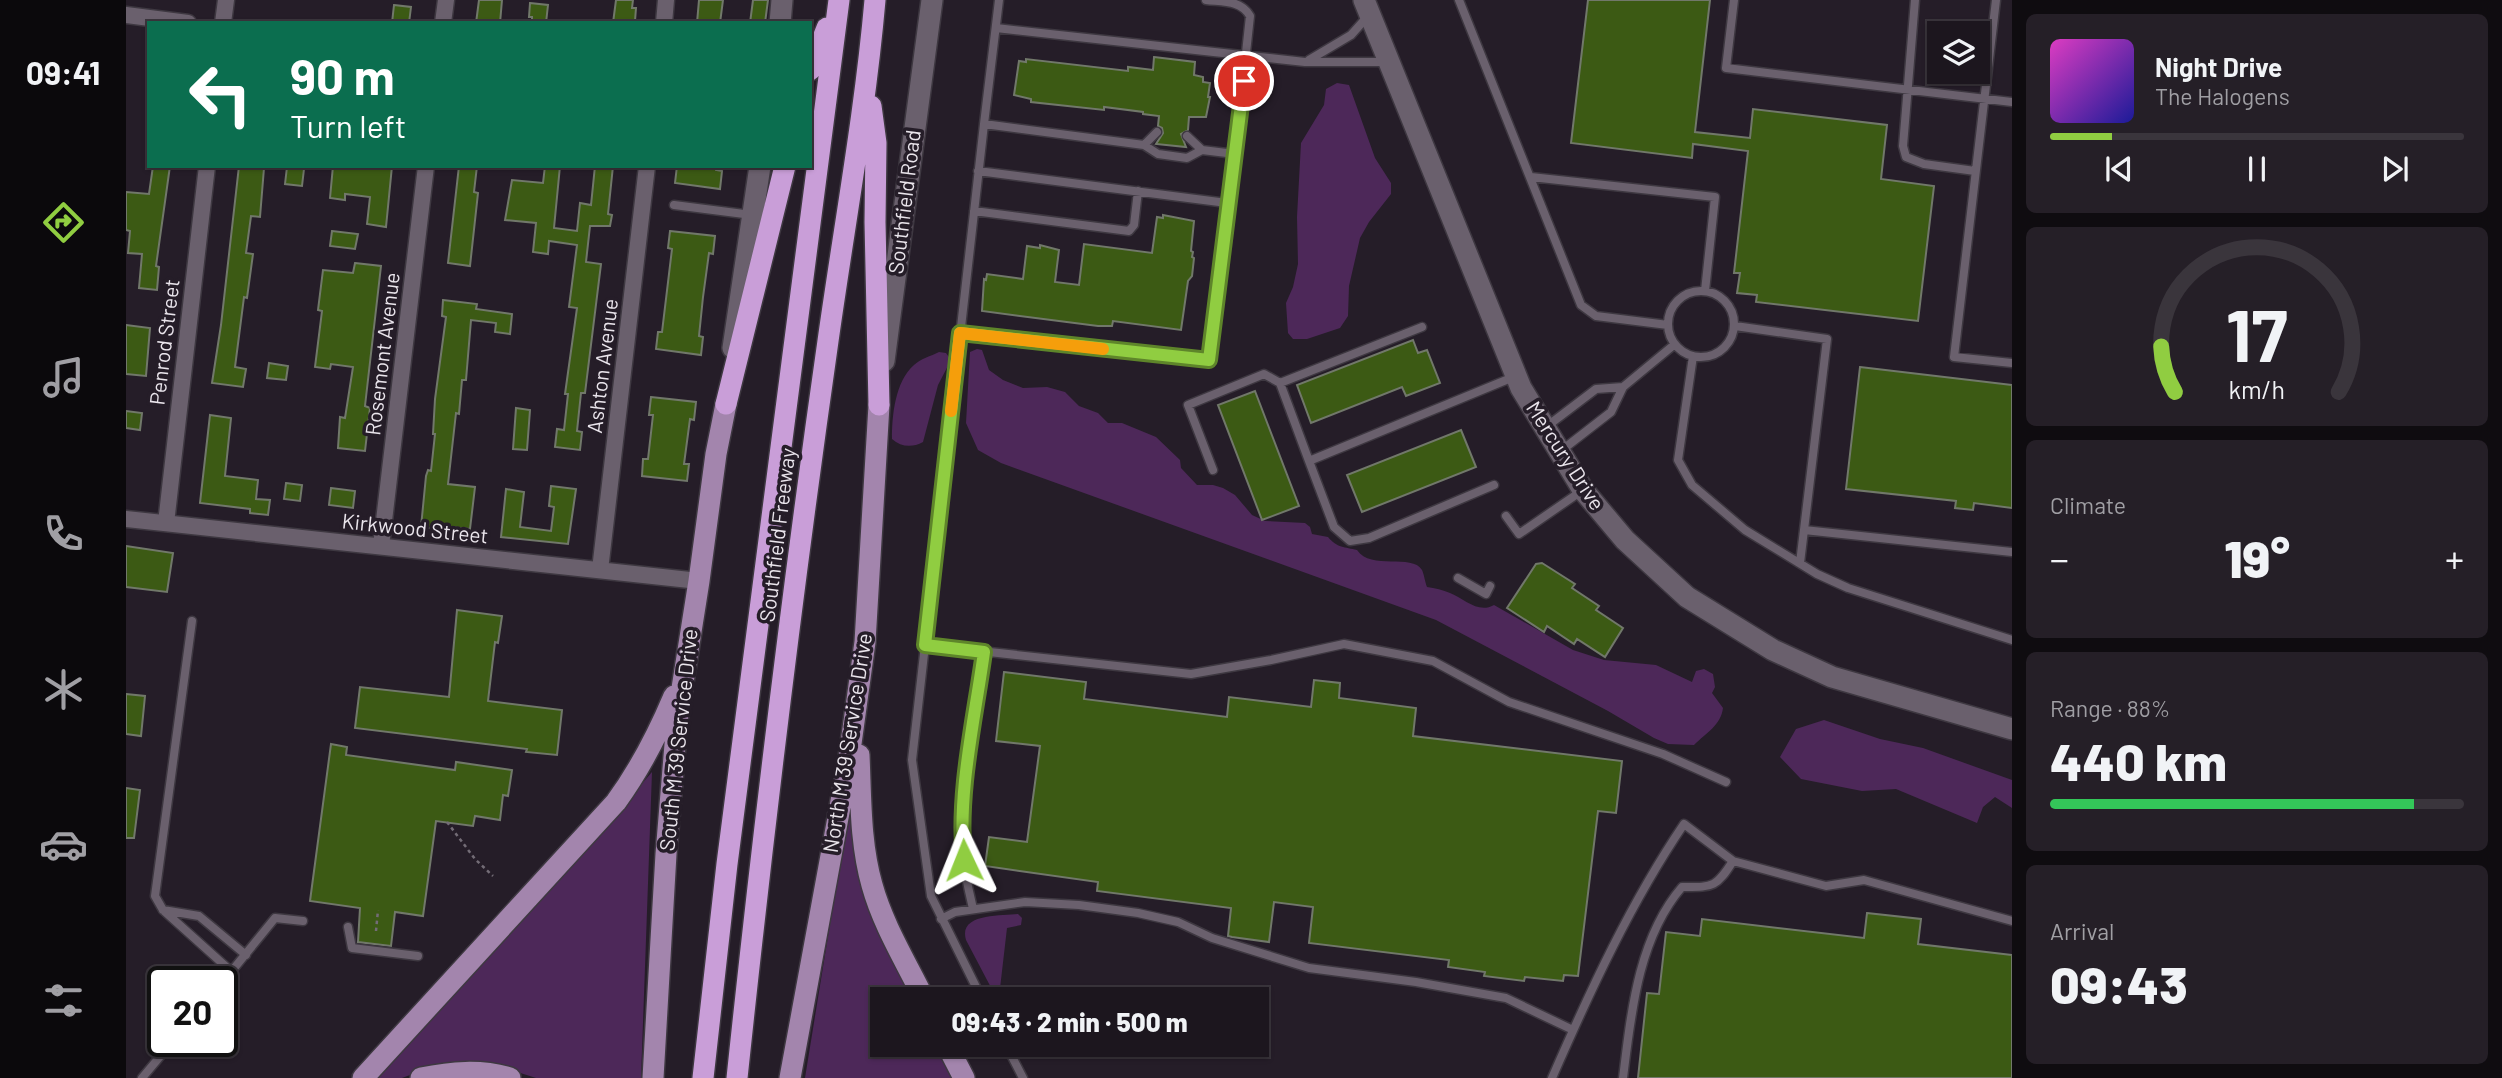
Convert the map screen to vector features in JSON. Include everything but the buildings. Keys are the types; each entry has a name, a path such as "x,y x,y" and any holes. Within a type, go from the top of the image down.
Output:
{"highway":[{"path":"812,65 838,0"},
{"name":"Southfield Freeway","path":"703,1078 727,864 838,0"},
{"name":"Southfield Freeway","path":"737,1078 760,869 808,491 868,82 875,0"},
{"path":"868,82 876,143 879,405"},
{"path":"726,404 785,168"}],"main road":[{"name":"South M 39 Service Drive","path":"653,1078 677,720 716,454 726,404"},
{"name":"North M 39 Service Drive","path":"790,1078 849,758 865,642 879,405"},
{"path":"865,642 859,753 862,834 880,911 918,987"},
{"path":"363,1078 616,802 634,778 652,744 674,698 687,657"},
{"path":"953,1057 964,1078"},
{"path":"421,1078 446,1073 473,1072 510,1078"}],"street":[{"path":"223,21 226,0"},
{"path":"443,21 446,0"},
{"path":"664,21 666,0"},
{"path":"780,21 782,0"},
{"name":"Southfield Road","path":"879,405 932,0"},
{"name":"Mercury Drive","path":"1367,7 1516,376 1583,490 1625,540 1687,597 1773,650 1832,677 2012,729"},
{"path":"126,15 172,21"},
{"name":"Penrod Street","path":"166,523 207,168"},
{"name":"Rosemont Avenue","path":"381,546 426,168"},
{"name":"Ashton Avenue","path":"600,570 647,168"},
{"path":"726,404 760,168"},
{"name":"Kirkwood Street","path":"126,519 699,581"}],"lane":[{"path":"976,987 931,896 912,760 999,0"},
{"path":"960,333 1209,360 1250,16 1247,10 1237,4 1206,0"},
{"path":"1459,0 1581,305 1596,316 1668,325"},
{"path":"1734,0 1727,68 2012,102"},
{"path":"1915,0 1903,146 1906,157 1924,164 1975,171"},
{"path":"1996,0 1954,357 2012,363"},
{"path":"1305,62 1351,35 1367,7"},
{"path":"996,28 1305,62 1390,62"},
{"path":"984,124 1144,145 1158,154 1188,158 1202,150"},
{"path":"1144,145 1157,132"},
{"path":"1187,136 1202,150 1235,154"},
{"path":"978,171 1227,203"},
{"path":"1531,177 1715,197 1705,291"},
{"path":"974,211 1129,231 1134,225 1138,191"},
{"path":"674,205 752,215"},
{"path":"1705,291 1720,296 1728,304 1735,326 1733,336 1719,352 1709,356 1693,356 1679,349 1668,332 1668,325 1671,309 1678,300 1687,293 1705,291"},
{"path":"1735,326 1827,339 1800,564"},
{"path":"1280,383 1422,327"},
{"path":"1559,452 1611,412 1623,387 1675,344"},
{"path":"1693,356 1678,460 1692,485 1745,530 1800,564 1848,588 2012,640"},
{"path":"1213,470 1188,405 1264,374 1280,383 1334,527 1350,541 1370,538 1494,485"},
{"path":"1309,461 1516,376"},
{"path":"1545,428 1596,389 1623,387"},
{"path":"1513,543 1519,534 1583,490"},
{"path":"1506,516 1519,534"},
{"path":"1804,530 2012,552"},
{"path":"1458,579 1486,594 1490,586"},
{"path":"192,621 155,896 163,910 225,966"},
{"path":"925,645 1191,674 1271,660 1344,643 1433,661 1509,702 1663,754 1726,782"},
{"path":"973,909 966,879 962,840 965,786 984,652"},
{"path":"1552,1078 1573,1030 1654,869 1684,824 1733,861 1826,886 1864,880 2012,921"},
{"path":"1623,1078 1630,1018 1645,961 1666,906 1682,887 1707,887 1721,880 1733,861"},
{"path":"941,919 955,912 1024,902 1079,905 1138,913 1178,922 1212,938 1309,968 1416,982 1506,998 1573,1030"},
{"path":"163,910 199,916 246,955"},
{"path":"237,966 275,918 303,921"},
{"path":"348,927 352,948 418,957"},
{"path":"142,1078 160,1057"},
{"path":"1012,1057 1023,1078"}],"path":[{"path":"447,822 475,859 493,876"},
{"path":"376,931 378,910"}],"shaded area":[{"path":"1337,83 1349,85 1375,158 1391,183 1391,194 1360,238 1349,286 1348,316 1340,328 1307,339 1293,339 1288,333 1286,303 1298,264 1297,217 1301,143 1324,105 1326,89"},
{"path":"982,350 989,370 1003,380 1023,388 1047,387 1065,392 1079,406 1098,413 1108,423 1122,423 1156,437 1180,460 1181,468 1197,485 1223,488 1235,495 1252,515 1265,521 1305,523 1312,534 1328,537 1338,545 1357,550 1372,560 1417,565 1422,570 1427,587 1447,592 1477,607 1494,605 1573,650 1604,660 1656,665 1692,682 1696,671 1704,669 1713,674 1715,687 1712,693 1723,708 1722,714 1694,745 1668,744 1436,620 1001,463 978,450 966,423 970,352"},
{"path":"939,352 946,353 951,360 938,385 923,442 911,446 899,444 892,439 892,430 896,399 903,380 916,363"},
{"path":"1824,720 1880,739 1923,748 2012,780 2012,808 1995,797 1983,807 1977,823 1896,789 1862,791 1801,779 1780,757 1796,729"},
{"path":"652,772 641,1078 536,1078 499,1066 426,1069 402,1078 374,1078 565,873"},
{"path":"848,813 854,813 915,987 870,987 870,1057 949,1057 960,1078 805,1078"},
{"path":"1018,914 1022,918 1021,925 1007,928 1000,987 991,987 966,940 965,931 968,925 974,920"}],"slow traffic":[{"path":"951,411 960,333 1103,349"}],"route":[{"path":"964,860 962,840 965,786 984,652 925,645 960,333 1209,360 1244,81"}]}
